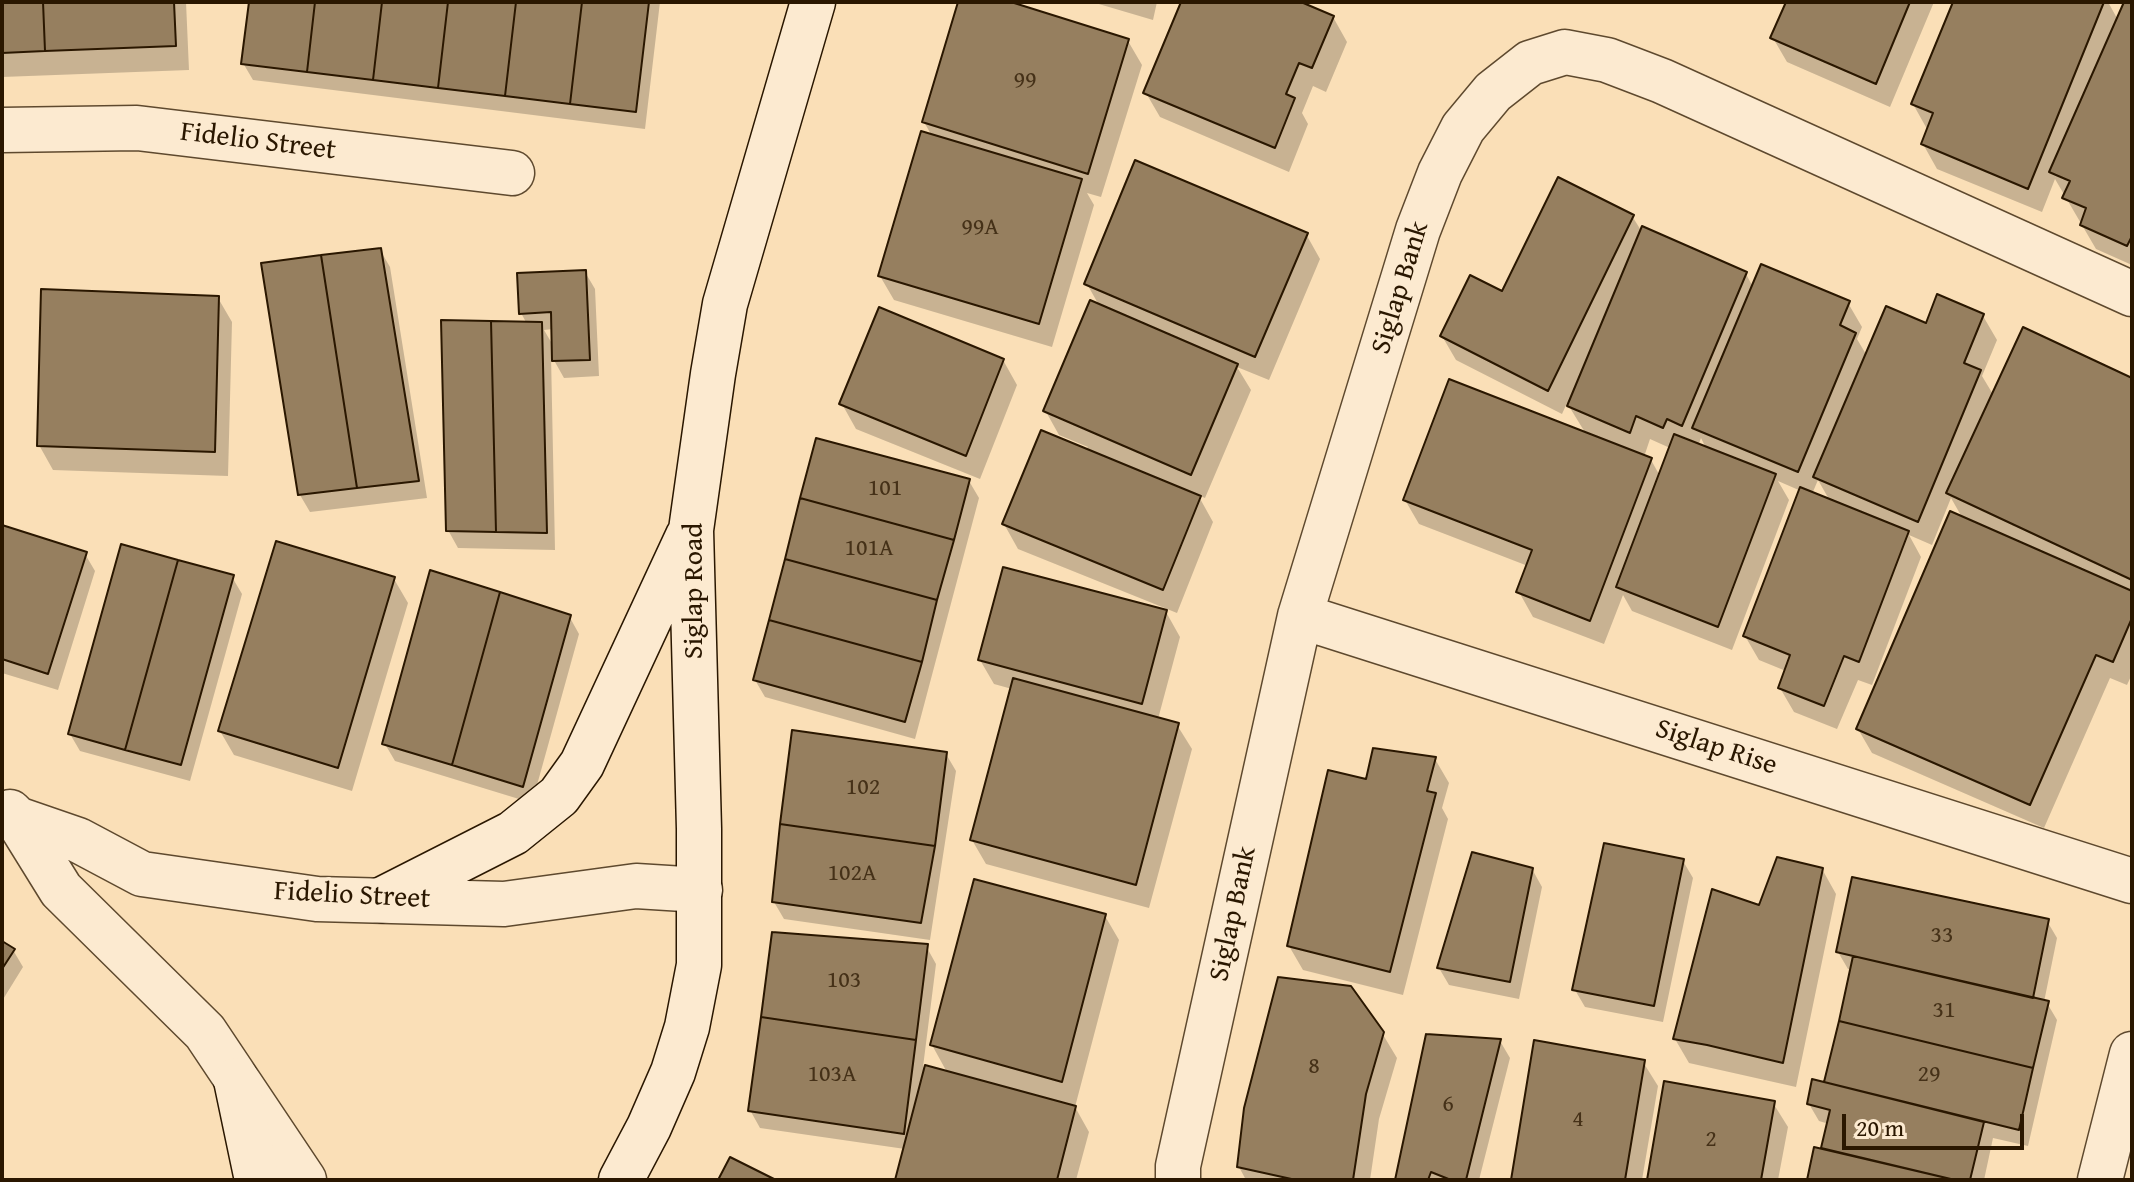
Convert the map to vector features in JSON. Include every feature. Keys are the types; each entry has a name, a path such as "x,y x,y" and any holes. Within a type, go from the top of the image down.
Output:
{"street":[{"name":"Siglap Road","path":"621,1180 673,1072 687,1027 699,965 691,530 725,304 813,2"},
{"name":"Siglap Bank","path":"1178,1180 1178,1166 1300,616 1418,230 1440,173 1463,128 1493,92 1530,63 1565,52 1607,60 1662,81 2132,294"},
{"name":"Fidelio Street","path":"2,130 137,128 512,173"},
{"path":"381,900 513,833 559,796 582,764 691,530"},
{"name":"Siglap Rise","path":"1300,616 2132,881"},
{"name":"Fidelio Street","path":"9,812 78,840 142,874 317,899 504,904 636,886 700,890"},
{"name":"Fidelio Street","path":"9,812 61,890 205,1032 304,1180"},
{"path":"111,940 89,913 86,893 100,877 142,874"},
{"path":"2100,1180 2132,1054"},
{"path":"236,1080 257,1180"}],"building":[{"path":"2,2 43,2 45,51 2,53"},
{"path":"43,2 174,2 176,46 45,51"},
{"path":"249,2 315,2 307,72 241,64"},
{"path":"315,2 382,2 373,80 307,72"},
{"path":"382,2 448,2 438,88 373,80"},
{"path":"448,2 516,2 505,96 438,88"},
{"path":"516,2 582,2 570,104 505,96"},
{"path":"582,2 649,2 636,112 570,104"},
{"path":"958,2 1011,2 1129,39 1088,174 922,122"},
{"path":"1181,2 1301,2 1334,16 1312,68 1299,63 1286,94 1295,98 1275,148 1143,93"},
{"path":"1786,2 1910,2 1876,84 1770,38"},
{"path":"1953,2 2104,2 2028,189 1921,144 1933,113 1911,104"},
{"path":"2124,2 2132,2 2132,236 2127,246 2080,225 2086,208 2062,198 2070,181 2049,172"},
{"path":"921,131 1082,179 1039,324 878,276"},
{"path":"1135,160 1308,233 1255,357 1084,284"},
{"path":"1558,177 1634,215 1548,391 1440,336 1470,275 1502,291"},
{"path":"1642,226 1747,272 1682,426 1667,419 1663,428 1636,416 1630,433 1567,406"},
{"path":"381,248 419,481 357,488 321,255"},
{"path":"321,255 357,488 298,495 261,263"},
{"path":"1761,264 1850,301 1840,325 1856,333 1798,472 1692,428"},
{"path":"586,270 590,360 552,361 551,312 519,314 517,273"},
{"path":"41,289 219,296 215,452 37,446"},
{"path":"1937,294 1984,314 1964,363 1981,370 1918,522 1813,477 1886,306 1926,323"},
{"path":"1090,300 1238,364 1191,475 1043,411"},
{"path":"879,307 1004,359 966,456 839,404"},
{"path":"441,320 491,321 496,532 446,531"},
{"path":"491,321 542,322 547,533 496,532"},
{"path":"2023,327 2132,378 2132,580 1946,493"},
{"path":"1449,379 1652,458 1590,621 1516,592 1532,550 1403,500"},
{"path":"1041,430 1201,496 1163,590 1002,524"},
{"path":"1674,434 1776,474 1718,627 1616,587"},
{"path":"816,438 970,479 954,540 800,498"},
{"path":"1800,487 1909,531 1859,662 1844,656 1824,706 1778,688 1790,655 1743,636"},
{"path":"800,498 954,540 937,600 785,559"},
{"path":"1950,511 2132,591 2132,618 2113,662 2096,655 2030,805 1856,729"},
{"path":"2,525 87,552 48,674 2,659"},
{"path":"276,541 395,577 338,768 218,731"},
{"path":"121,544 178,560 125,750 68,734"},
{"path":"785,559 937,600 922,662 769,620"},
{"path":"178,560 234,575 181,765 125,750"},
{"path":"1003,567 1167,610 1142,704 978,660"},
{"path":"430,570 500,592 452,765 382,744"},
{"path":"500,592 571,615 523,787 452,765"},
{"path":"769,620 922,662 905,722 753,680"},
{"path":"1013,678 1179,723 1136,885 970,840"},
{"path":"792,730 947,752 935,846 780,824"},
{"path":"1373,748 1436,757 1427,791 1436,793 1390,972 1287,946 1328,770 1366,779"},
{"path":"780,824 935,846 921,923 772,902"},
{"path":"1604,843 1684,859 1654,1006 1572,990"},
{"path":"1472,852 1533,868 1510,982 1437,968"},
{"path":"1777,857 1823,868 1783,1063 1673,1039 1712,889 1759,905"},
{"path":"1852,877 2049,919 2033,998 1836,952"},
{"path":"974,879 1106,914 1062,1082 930,1045"},
{"path":"772,932 928,944 916,1040 761,1017"},
{"path":"2,941 15,949 2,969"},
{"path":"1853,956 2049,1001 2033,1068 1839,1021"},
{"path":"1278,977 1351,986 1384,1032 1366,1094 1353,1180 1296,1180 1237,1167 1244,1108"},
{"path":"761,1017 916,1040 904,1134 748,1111"},
{"path":"1839,1021 2033,1068 2019,1130 1824,1082"},
{"path":"1426,1034 1501,1039 1466,1180 1451,1180 1431,1172 1428,1180 1395,1180"},
{"path":"1534,1040 1645,1060 1625,1180 1511,1180"},
{"path":"925,1065 1076,1106 1057,1180 895,1180"},
{"path":"1812,1079 1984,1122 1970,1180 1955,1180 1821,1148 1830,1110 1807,1104"},
{"path":"1664,1081 1775,1101 1761,1180 1647,1180"},
{"path":"1814,1147 1955,1180 1807,1180"},
{"path":"730,1157 776,1180 718,1180"}]}
